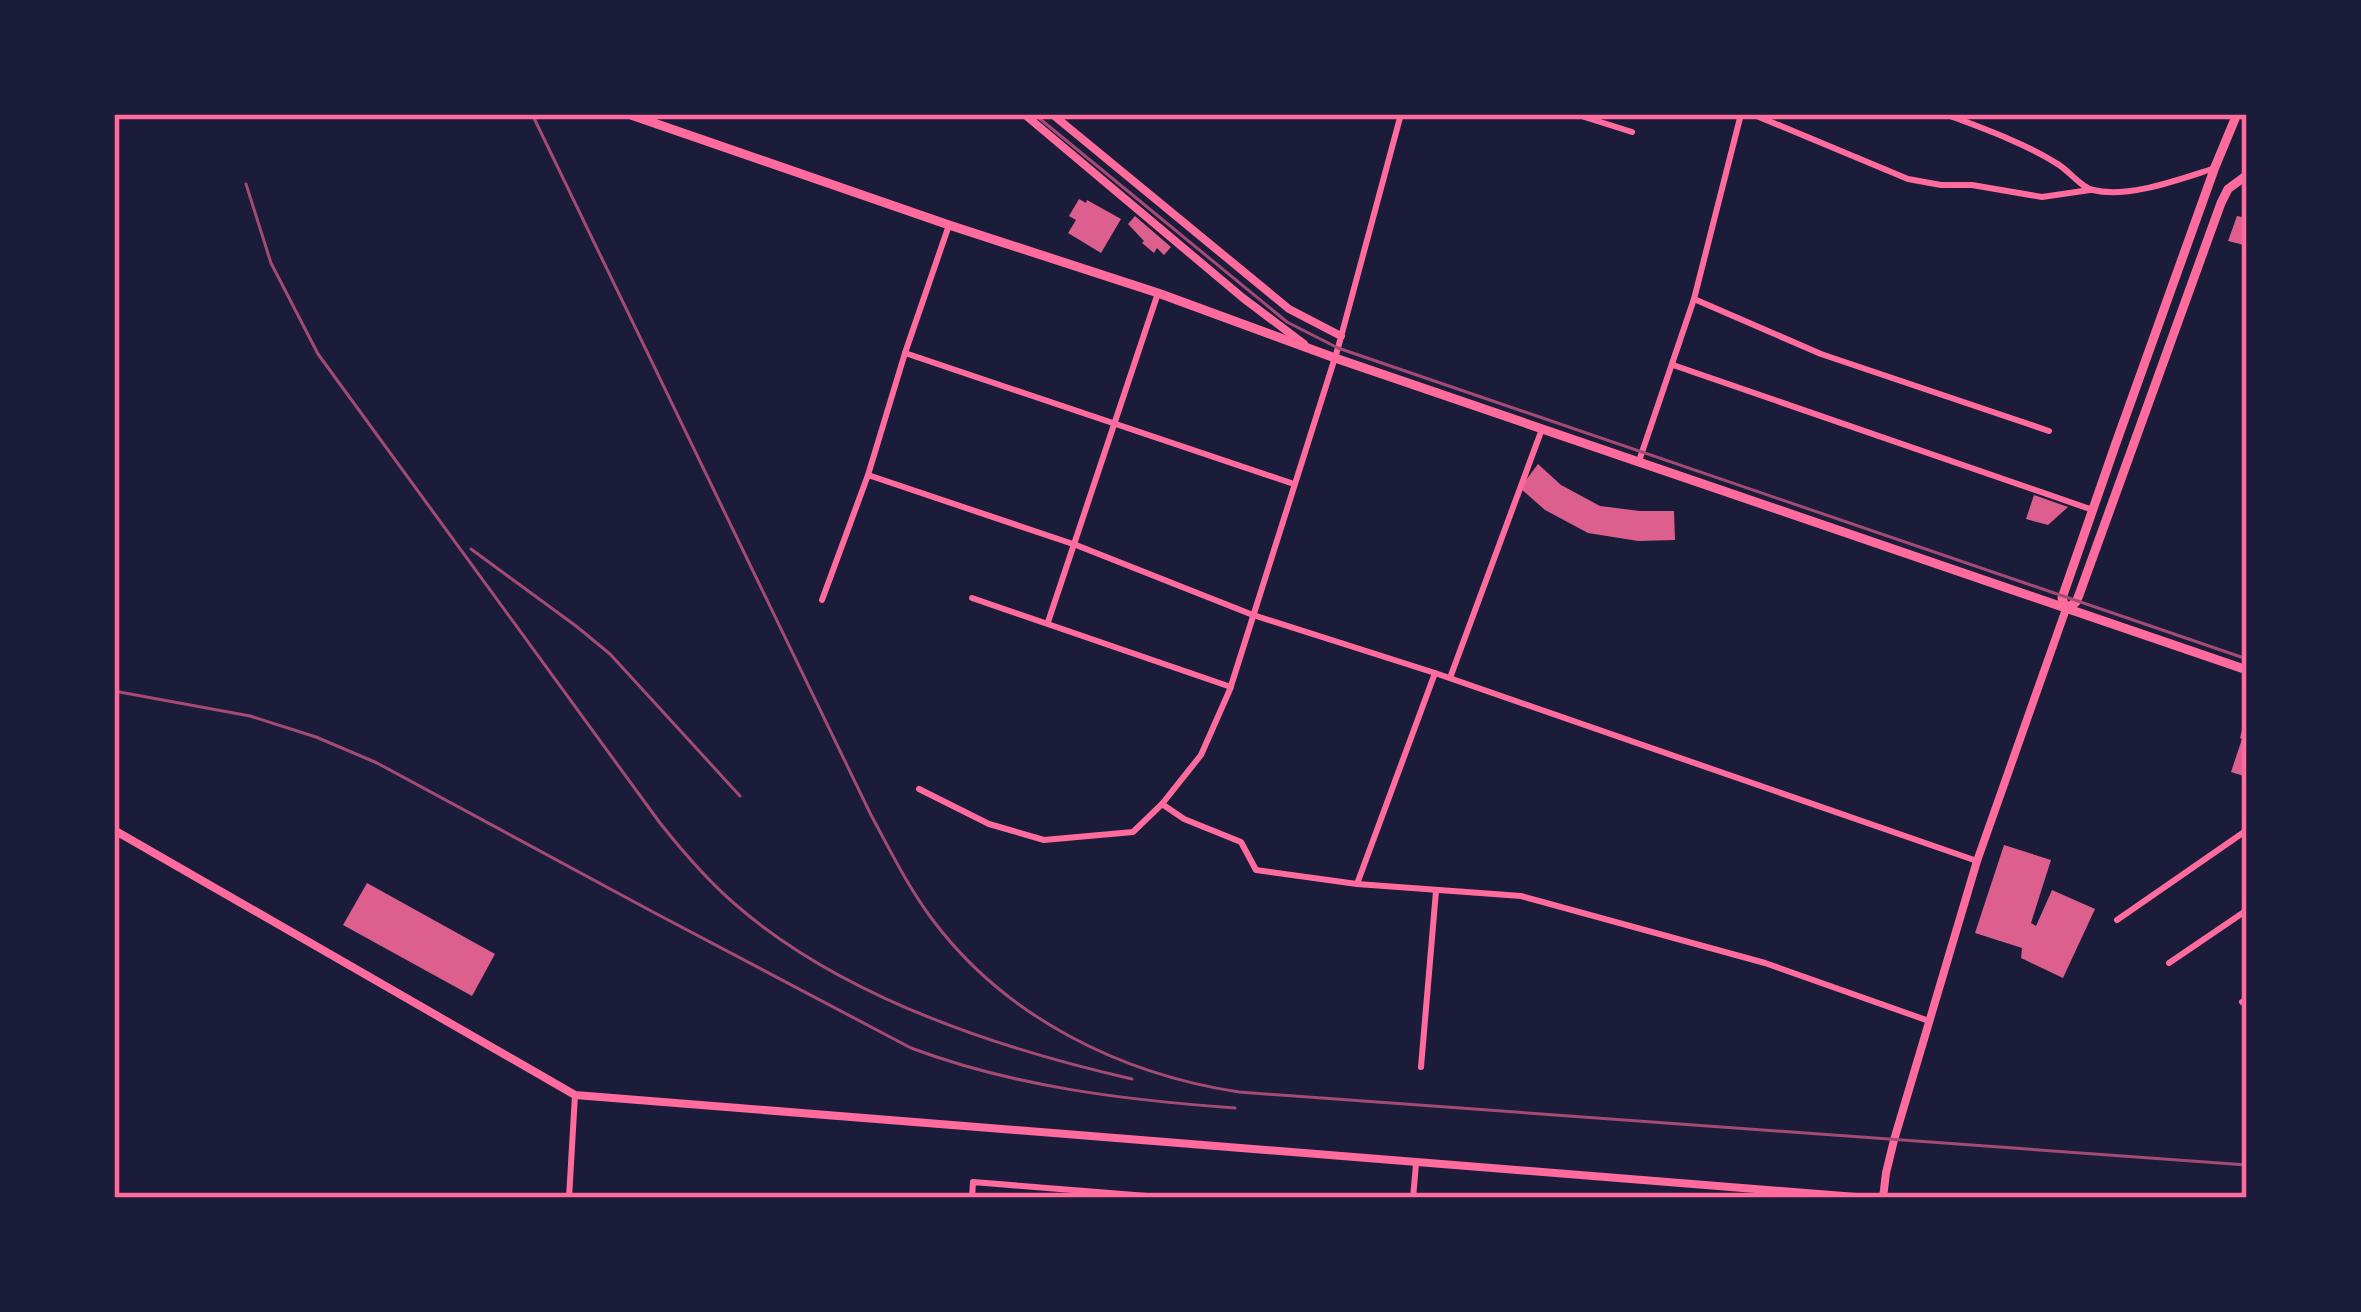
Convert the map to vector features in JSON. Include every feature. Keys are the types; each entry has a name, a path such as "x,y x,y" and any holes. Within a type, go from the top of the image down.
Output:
{"main road":[{"path":"628,114 2247,670"},
{"path":"2071,606 2062,598 2237,114"},
{"path":"2071,606 2221,202 2228,189 2247,175"}],"street":[{"path":"1024,114 1310,349"},
{"path":"1052,114 1289,309 1341,336"},
{"path":"919,789 989,824 1044,840 1132,832 1162,804 1201,755 1231,687 1335,358 1401,114"},
{"path":"1575,114 1632,132"},
{"path":"1639,463 1694,299 1741,114"},
{"path":"1752,114 1908,179 2042,197 2146,187 2215,167"},
{"path":"1945,114 2058,164 2090,190"},
{"path":"822,600 949,225"},
{"path":"1048,622 1158,293"},
{"path":"1694,299 1821,354 2049,431"},
{"path":"905,353 1294,484"},
{"path":"1673,365 2093,510"},
{"path":"1450,678 1542,429"},
{"path":"868,475 1076,545 1253,615 1436,673 1977,861"},
{"path":"972,598 1231,687"},
{"path":"1883,1198 1886,1172 1977,861 2071,606"},
{"path":"1357,884 1436,673"},
{"path":"1162,804 1184,819 1241,842 1256,871 1521,896 1765,963 1929,1021"},
{"path":"114,830 574,1095 1869,1198"},
{"path":"2117,920 2247,830"},
{"path":"1421,1067 1436,891"},
{"path":"2169,963 2247,910"},
{"path":"569,1198 574,1095"},
{"path":"1413,1198 1416,1164"},
{"path":"972,1198 973,1182 1172,1198"}],"building":[{"path":"1079,199 1121,219 1101,253 1068,233 1076,220 1069,216"},
{"path":"1135,216 1171,247 1164,255 1142,243 1128,224"},
{"path":"2237,216 2247,218 2244,245 2228,241"},
{"path":"1538,464 1561,485 1600,506 1674,511 1675,540 1638,541 1588,533 1545,510 1520,488"},
{"path":"2034,495 2068,507 2048,525 2026,519"},
{"path":"2242,730 2247,731 2247,777 2231,772"},
{"path":"2004,845 2051,860 2031,923 2036,926 2052,890 2095,909 2063,978 2021,958 2022,948 1975,933"},
{"path":"367,883 495,954 472,996 343,925"}],"tram line":[{"path":"1034,114 1287,322 1338,348 2247,659"}],"railway":[{"path":"532,114 871,815 915,894 961,954 994,985 1068,1036 1151,1071 1239,1092 2247,1165"},
{"path":"246,184 271,263 318,354 660,823 716,886 778,938 872,992 975,1035 1132,1079"},
{"path":"471,549 610,654 740,796"},
{"path":"114,691 250,716 377,763 911,1048 990,1073 1071,1090 1235,1108"}]}
